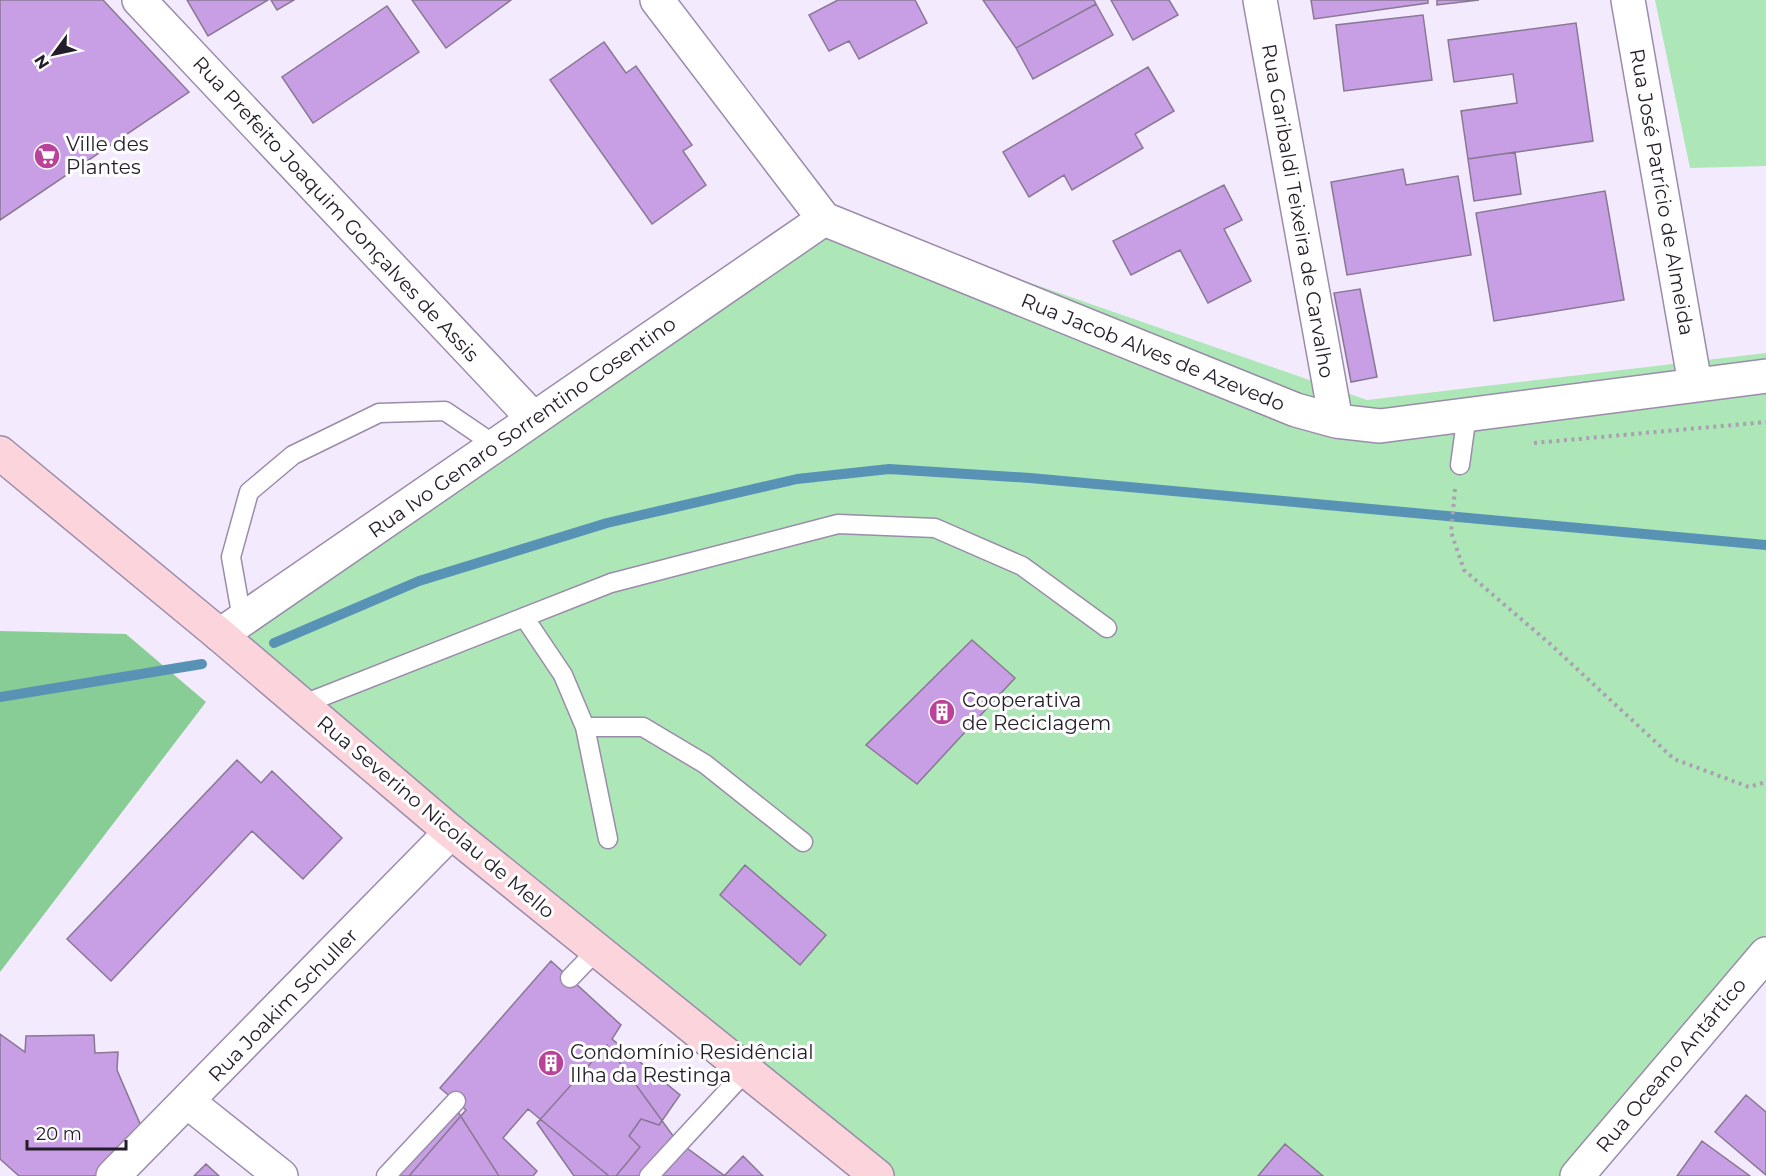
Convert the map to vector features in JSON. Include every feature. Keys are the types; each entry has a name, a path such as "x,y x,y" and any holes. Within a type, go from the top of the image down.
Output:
{"main road":[{"name":"Rua Severino Nicolau de Mello","path":"0,453 231,627 301,705 451,832 877,1176"}],"street":[{"name":"Rua Prefeito Joaquim Gonçalves de Assis","path":"139,0 533,418"},
{"path":"659,0 824,219"},
{"name":"Rua Garibaldi Teixeira de Carvalho","path":"1260,0 1336,421"},
{"name":"Rua José Patrício de Almeida","path":"1628,0 1695,384"},
{"name":"Rua Ivo Genaro Sorrentino Cosentino","path":"231,627 824,219"},
{"name":"Rua Jacob Alves de Azevedo","path":"824,219 1296,410 1336,421 1380,426 1766,376"},
{"name":"Rua Joakim Schuller","path":"113,1176 451,832"},
{"name":"Rua Oceano Antártico","path":"1577,1176 1766,954"},
{"path":"188,1102 281,1176"}],"lane":[{"path":"231,627 231,557 249,492 293,455 379,413 445,411 495,445"},
{"path":"1461,465 1467,414"},
{"path":"301,705 611,583 838,524 936,528 1022,566 1107,628"},
{"path":"524,617 563,675 585,727 608,838"},
{"path":"585,727 643,727 705,764 803,842"},
{"path":"570,978 597,950"},
{"path":"649,1176 746,1071"},
{"path":"386,1176 456,1101"}],"path":[{"path":"1527,443 1766,422"},
{"path":"1461,465 1455,490 1451,532 1464,570 1549,643 1674,759 1749,787 1766,782"}],"green space":[{"path":"1655,0 1766,0 1766,166 1690,168"},
{"path":"823,211 1367,400 1766,353 1766,959 1584,1176 889,1176 215,630"},
{"path":"0,631 126,634 206,702 0,972"}],"building":[{"name":"Ville des Plantes","path":"0,0 103,0 189,92 0,220"},
{"path":"187,0 268,0 208,36"},
{"path":"271,0 294,0 277,10"},
{"path":"412,0 511,0 446,48"},
{"path":"838,0 915,0 927,23 859,59 849,41 829,51 809,15"},
{"path":"983,0 1094,0 1096,4 1016,48"},
{"path":"1111,0 1169,0 1178,15 1133,40"},
{"path":"1311,0 1428,0 1428,3 1314,19"},
{"path":"1437,0 1479,0 1437,5"},
{"path":"1096,4 1113,35 1033,79 1016,48"},
{"path":"387,6 419,52 313,123 282,77"},
{"path":"1423,15 1432,80 1344,91 1336,25"},
{"path":"1576,23 1593,141 1468,159 1461,111 1517,103 1513,74 1454,82 1448,40"},
{"path":"604,42 626,73 636,66 692,145 683,151 706,185 652,224 550,80"},
{"path":"1148,67 1174,111 1135,134 1143,148 1072,190 1064,175 1029,197 1003,152"},
{"path":"1515,152 1521,194 1474,201 1468,159"},
{"path":"1403,169 1406,185 1458,176 1471,255 1347,275 1331,182"},
{"path":"1224,185 1242,220 1224,229 1251,281 1208,303 1180,250 1131,275 1113,241"},
{"path":"1605,191 1624,300 1494,321 1476,213"},
{"path":"1360,289 1377,377 1351,382 1334,293"},
{"name":"Cooperativa de Reciclagem","path":"972,640 1015,678 917,784 866,745"},
{"path":"237,760 261,783 272,771 342,838 303,879 252,831 111,981 67,939"},
{"path":"745,865 826,935 800,965 720,895"},
{"name":"Condomínio Residêncial Ilha da Restinga","path":"551,961 621,1025 612,1039 680,1095 659,1125 641,1119 629,1136 640,1147 616,1176 609,1176 528,1109 503,1138 537,1171 533,1176 409,1176 466,1110 440,1088"},
{"path":"0,1034 25,1052 26,1036 94,1035 95,1053 118,1052 117,1070 141,1126 105,1176 19,1176 0,1159"},
{"path":"607,1045 676,1140 725,1176 574,1176 537,1123"},
{"path":"1746,1095 1766,1112 1766,1175 1715,1132"},
{"path":"458,1112 499,1176 394,1176"},
{"path":"1702,1141 1750,1176 1677,1176"},
{"path":"1285,1144 1323,1176 1258,1176"},
{"path":"743,1156 763,1176 724,1176"},
{"path":"206,1164 219,1176 194,1176"}],"waterway":[{"path":"274,643 419,581 607,523 797,479 889,469 1030,478 1766,545"},
{"path":"0,697 202,664"}],"place":[{"name":"Ville des Plantes","path":"47,156"},
{"name":"Cooperativa de Reciclagem","path":"942,712"},
{"name":"Condomínio Residêncial Ilha da Restinga","path":"551,1063"}]}
